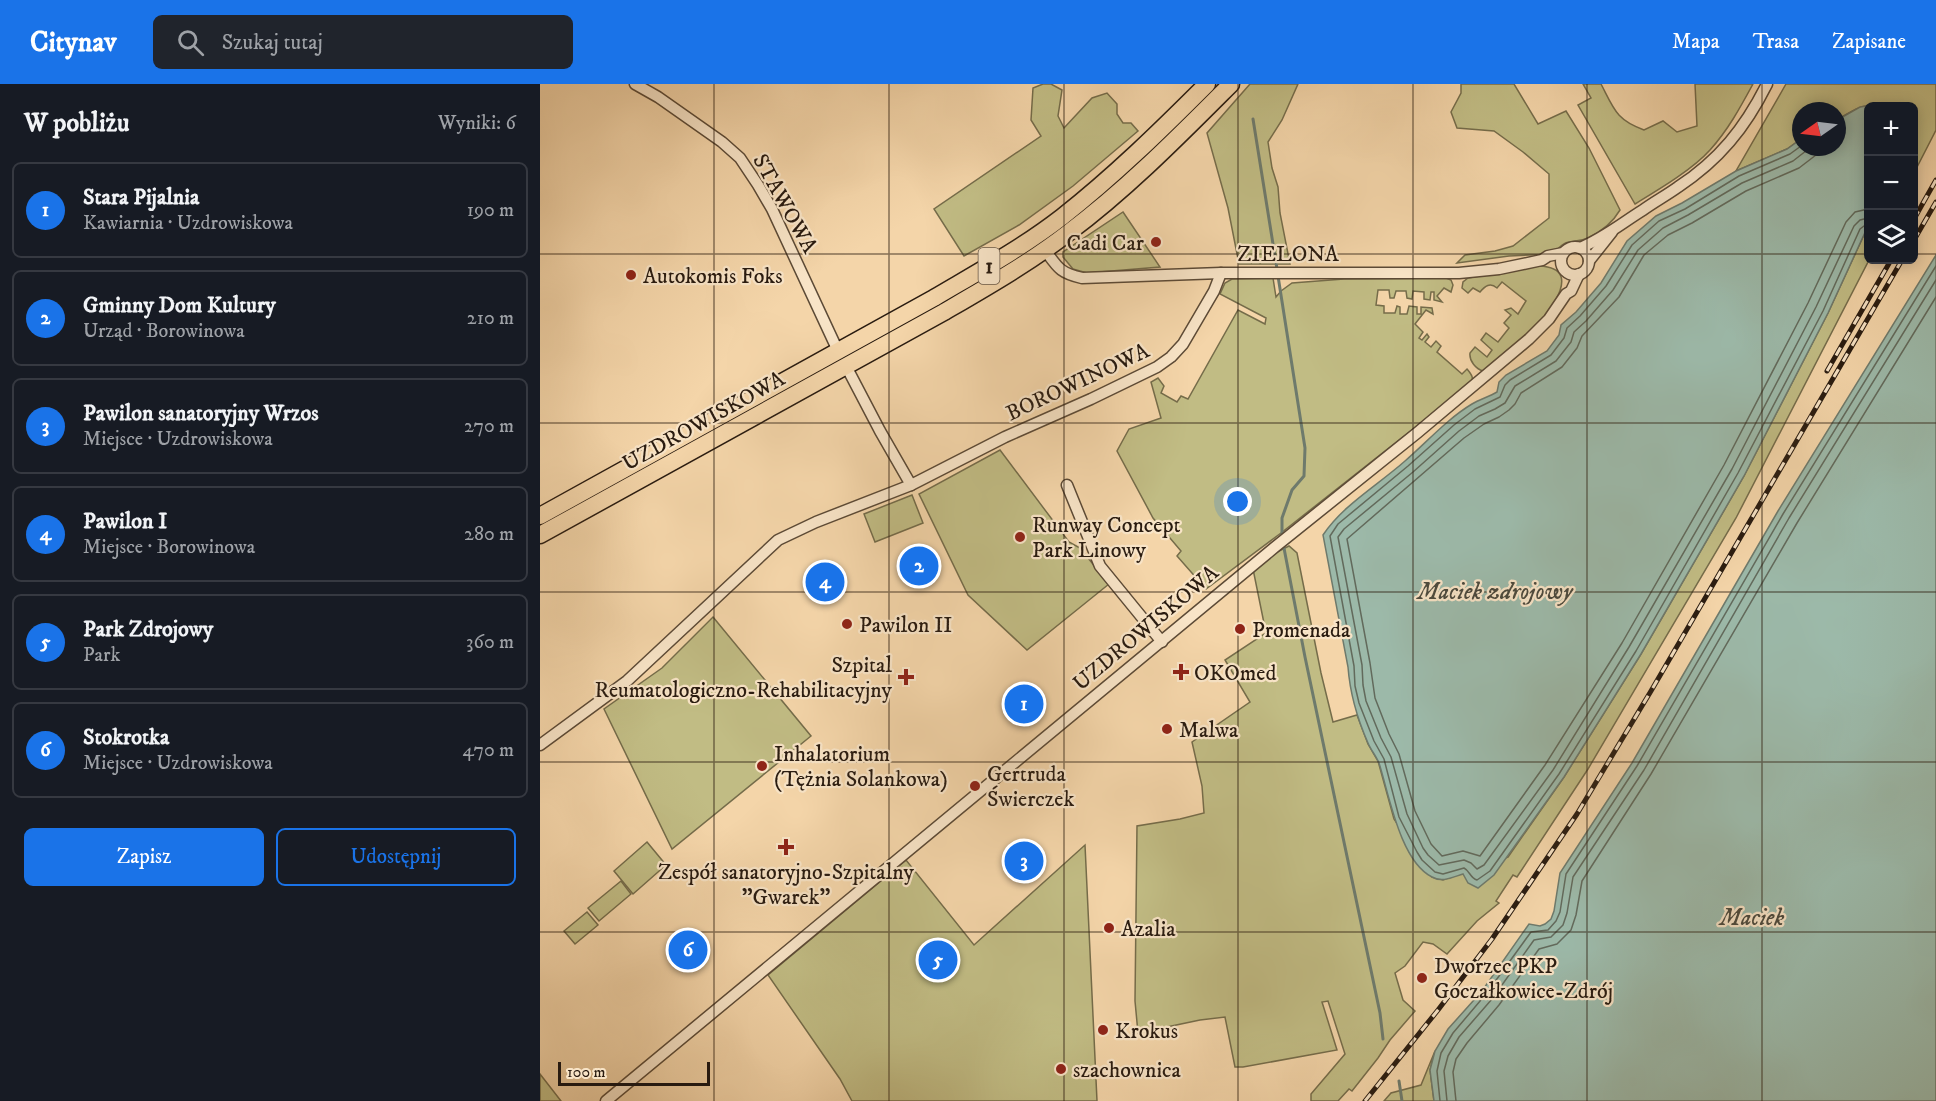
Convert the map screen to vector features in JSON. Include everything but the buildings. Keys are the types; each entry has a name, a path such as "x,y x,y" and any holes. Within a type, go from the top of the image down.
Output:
{"main road":[{"name":"UZDROWISKOWA","path":"540,516 998,261 1060,218 1128,162 1207,84"},
{"name":"UZDROWISKOWA","path":"540,535 987,287 1045,250 1094,213 1139,174 1231,84"},
{"path":"826,377 837,360 838,351"}],"street":[{"name":"STAWOWA","path":"635,84 658,97 722,142 740,158 772,209 838,351"},
{"path":"1580,248 1612,232 1693,177 1741,130 1767,84"},
{"path":"1564,270 1573,275 1586,270 1589,261 1612,232"},
{"path":"1566,294 1564,270 1560,262 1563,253 1570,247 1580,248 1586,251 1589,261"},
{"name":"ZIELONA","path":"1045,250 1066,274 1082,278 1277,272 1474,272 1542,260 1548,256 1563,253"},
{"name":"ZIELONA","path":"1542,260 1564,270"},
{"name":"BOROWINOWA","path":"540,745 627,681 778,540 816,522 911,484 1005,437 1157,367 1183,344 1214,291 1221,273"},
{"name":"UZDROWISKOWA","path":"606,1101 1288,537 1417,434 1529,339 1549,320 1566,294 1571,291 1579,274"},
{"path":"846,366 911,484"},
{"path":"1067,485 1100,566 1162,642"}],"shaded area":[{"path":"1051,84 1062,90 1058,116 1064,128 1092,98 1107,93 1117,104 1117,114 1123,123 1131,123 1138,131 1073,186 1019,225 964,256 934,209 1041,136 1031,120 1033,88"},
{"path":"1250,84 1298,84 1282,120 1268,142 1278,187 1280,213 1290,264 1239,264 1228,208 1207,133"},
{"path":"1461,84 1514,84 1538,124 1566,111 1589,148 1620,210 1614,219 1593,236 1566,243 1554,254 1509,256 1457,263 1465,255 1513,246 1549,218 1549,174 1494,131 1457,128 1451,112 1461,93"},
{"path":"1583,84 1601,84 1617,113 1627,122 1644,130 1663,121 1677,132 1697,126 1695,84 1753,84 1728,127 1710,150 1684,172 1635,204 1578,105 1591,98"},
{"path":"1786,84 1936,84 1936,130 1918,165 1918,102 1864,102 1864,106 1846,115 1846,102 1792,102 1792,145 1736,171"},
{"path":"1123,212 1160,267 1087,273 1073,269 1063,257 1063,252"},
{"path":"1864,235 1864,264 1867,264 1736,518 1588,769 1517,877 1513,875 1496,901 1499,903 1477,921 1447,954 1433,944 1423,942 1405,966 1395,973 1403,1000 1415,1011 1352,1091 1349,1089 1338,1101 1311,1101 1311,1094 1345,1054 1328,1001 1322,1002 1337,1050 1243,1067 1235,1067 1225,1017 1138,1033 1135,1001 1137,826 1204,813 1202,786 1192,742 1250,702 1225,660 1266,633 1253,569 1273,554 1289,546 1297,553 1333,722 1357,715 1368,744 1378,761 1394,819 1432,877 1443,880 1508,857 1564,777 1641,654 1744,476 1828,313"},
{"path":"1539,266 1554,269 1561,277 1561,287 1556,300 1520,343 1483,371 1480,370 1472,362 1470,353 1475,347 1487,357 1492,350 1481,340 1486,333 1498,342 1509,328 1504,323 1511,315 1505,310 1511,308 1518,314 1526,301 1502,282 1497,288 1490,285 1480,292 1473,288 1468,293 1462,288 1463,282 1468,278"},
{"path":"1273,278 1276,297 1292,283 1344,279 1446,278 1451,280 1453,285 1451,292 1444,288 1437,296 1442,302 1434,300 1434,292 1431,292 1430,300 1424,299 1424,292 1413,291 1412,299 1407,298 1406,291 1396,291 1394,298 1390,298 1389,290 1378,290 1376,305 1384,306 1384,313 1395,313 1397,306 1400,307 1400,314 1407,314 1409,306 1417,307 1417,314 1421,314 1421,307 1432,308 1433,314 1426,310 1415,324 1423,332 1419,338 1422,340 1427,334 1429,337 1425,342 1431,347 1436,341 1441,346 1437,352 1462,374 1467,369 1472,380 1470,384 1281,533 1206,589 1177,556 1181,551 1153,518 1117,451 1129,429 1161,418 1151,382 1158,378 1164,386 1161,393 1177,402 1181,396 1188,399 1238,310 1265,324 1266,318 1220,294 1225,283 1232,279"},
{"path":"1000,450 1069,542 1080,548 1109,584 1027,650 968,595 919,494"},
{"path":"912,495 923,523 875,542 864,514"},
{"path":"713,617 811,736 672,849 604,709 662,668"},
{"path":"647,842 666,865 633,894 614,871"},
{"path":"1085,845 1097,1101 852,1101 840,1079 768,975 906,860 974,945"},
{"path":"621,881 631,894 599,921 588,908"},
{"path":"587,912 598,925 575,944 564,931"},
{"path":"1435,1051 1430,1070 1434,1101 1384,1101 1391,1093 1421,1085"},
{"path":"540,1074 561,1101 540,1101"}],"water":[{"name":"Maciek zdrojowy","path":"1864,106 1864,235 1828,313 1744,476 1641,654 1564,777 1494,875 1478,888 1468,883 1463,874 1444,879 1432,877 1421,869 1404,842 1397,826 1379,763 1357,715 1323,535 1340,514 1454,417 1475,402 1497,392 1499,382 1506,375 1547,351 1559,335 1561,325 1576,312 1601,283 1627,241 1656,216 1736,171 1792,145 1792,156 1846,156 1846,115"},
{"name":"Maciek","path":"1936,255 1936,1101 1434,1101 1430,1070 1435,1051 1448,1029 1482,991 1529,924 1540,926 1551,919 1560,873 1632,763 1778,511"}],"waterway":[{"path":"1253,119 1277,269"},
{"path":"1278,276 1305,448 1304,476 1292,490 1282,518 1282,537"},
{"path":"1283,543 1380,1013 1383,1039"},
{"path":"1399,1081 1402,1101"}],"railway":[{"path":"1918,212 1936,180"},
{"path":"1918,233 1936,202"},
{"path":"1827,371 1889,264"},
{"path":"1365,1101 1492,939 1577,814 1900,264"}],"place":[{"name":"Cadi Car","path":"1156,242"},
{"name":"Autokomis Foks","path":"631,275"},
{"name":"Runway Concept Park Linowy","path":"1020,537"},
{"name":"Gminny Dom Kultury","path":"919,566"},
{"name":"Pawilon I","path":"825,582"},
{"name":"Pawilon II","path":"847,624"},
{"name":"Promenada","path":"1240,629"},
{"name":"OKOmed","path":"1181,672"},
{"name":"Szpital Reumatologiczno-Rehabilitacyjny","path":"906,677"},
{"name":"Stara Pijalnia","path":"1024,704"},
{"name":"Malwa","path":"1167,729"},
{"name":"Inhalatorium (Tężnia Solankowa)","path":"762,766"},
{"name":"Gertruda Świerczek","path":"975,786"},
{"name":"Zespół sanatoryjno-Szpitalny \"Gwarek\"","path":"786,847"},
{"name":"Pawilon sanatoryjny Wrzos","path":"1024,861"},
{"name":"Azalia","path":"1109,928"},
{"name":"Stokrotka","path":"688,950"},
{"name":"Park Zdrojowy","path":"938,960"},
{"name":"Dworzec PKP Goczałkowice-Zdrój","path":"1422,978"},
{"name":"Krokus","path":"1103,1030"},
{"name":"szachownica","path":"1061,1069"}]}
